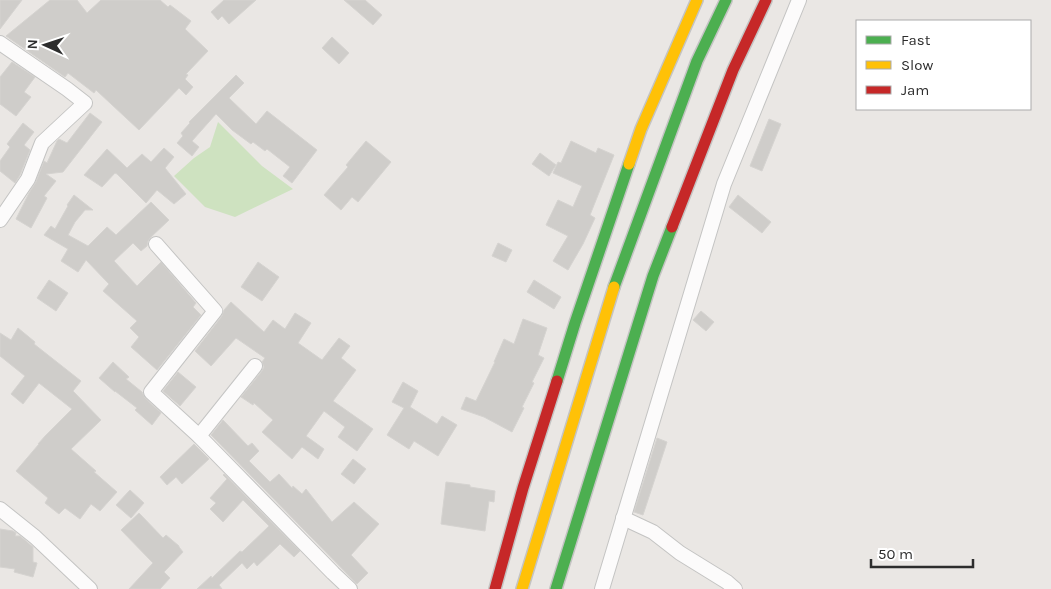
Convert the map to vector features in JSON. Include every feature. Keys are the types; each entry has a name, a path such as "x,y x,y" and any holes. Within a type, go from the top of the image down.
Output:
{"main road":[{"path":"495,589 523,488 575,323 641,129 697,0"},
{"path":"522,589 618,273 697,61 726,0"},
{"path":"556,589 653,276 733,70 766,0"}],"street":[{"path":"602,589 724,184 799,0"},
{"path":"0,43 68,89 85,103 42,143 28,179 0,220"},
{"path":"156,244 215,311 151,392 199,436 350,589"},
{"path":"199,436 255,366"},
{"path":"0,510 35,537 90,589"},
{"path":"623,518 653,532 680,553 735,589"}],"green space":[{"path":"218,122 262,166 293,189 235,217 205,207 174,176 210,147"}],"building":[{"path":"0,0 22,0 0,29"},
{"path":"50,0 77,0 87,13 101,0 160,0 168,7 170,5 191,21 185,29 208,51 186,74 188,75 185,79 193,87 186,95 179,88 139,130 96,90 94,93 68,73 65,77 6,36"},
{"path":"224,0 256,0 229,24 222,16 218,20 211,12"},
{"path":"344,0 365,0 382,15 373,25"},
{"path":"332,37 349,53 339,64 322,48"},
{"path":"12,62 35,77 24,92 31,97 16,116 0,104 0,77"},
{"path":"236,75 244,83 229,98 256,124 267,111 317,150 292,183 283,176 290,167 267,149 265,151 253,142 251,144 232,130 216,114 192,141 199,147 192,156 177,143 183,136 181,133 189,122"},
{"path":"90,113 102,122 63,172 46,174 56,181 44,196 47,198 31,228 16,219 36,182 44,161 47,163 57,141 59,139 67,143"},
{"path":"769,119 781,124 762,171 750,166"},
{"path":"23,123 34,132 24,145 30,150 15,183 0,171 0,161 10,147 7,144"},
{"path":"366,141 391,162 358,202 352,197 341,210 324,195 348,167 346,165"},
{"path":"571,141 596,153 598,148 614,155 590,215 595,218 568,270 553,261 568,236 546,225 558,200 573,207 582,186 553,173 558,162 561,163"},
{"path":"164,148 174,157 165,168 186,194 174,204 157,190 146,203 115,173 102,187 84,175 107,149 127,168 142,154 151,162"},
{"path":"540,153 556,165 549,176 532,164"},
{"path":"74,195 93,210 85,210 75,222 68,235 88,246 107,227 116,235 151,202 169,220 151,237 147,246 141,251 133,243 114,261 137,286 161,262 196,303 193,307 201,315 157,370 131,347 139,337 130,328 137,321 103,291 109,284 86,260 78,272 61,261 68,249 44,235 51,226 55,229"},
{"path":"738,195 771,222 762,233 729,207"},
{"path":"498,243 512,250 506,262 492,256"},
{"path":"258,262 279,277 262,301 241,287"},
{"path":"49,280 68,293 56,311 37,298"},
{"path":"534,280 561,297 554,309 527,292"},
{"path":"231,302 264,332 273,320 285,329 295,313 311,323 298,343 322,360 339,338 350,346 341,358 356,370 333,401 373,429 357,451 338,437 345,427 324,411 306,436 324,449 318,459 302,447 292,459 262,432 273,420 254,403 253,405 241,397 262,371 264,367 262,362 265,358 236,338 211,366 195,351"},
{"path":"701,311 714,322 706,331 693,320"},
{"path":"523,319 547,328 538,355 544,358 512,432 484,417 461,409 466,397 476,401 504,339 514,344"},
{"path":"18,328 35,342 34,344 81,381 73,391 101,420 71,449 117,492 100,511 91,504 80,519 65,508 59,514 45,503 48,498 16,471 46,435 72,409 39,383 23,404 11,394 25,376 0,356 0,333 11,340"},
{"path":"113,362 129,377 126,379 142,392 145,398 161,413 152,425 135,410 137,408 99,378"},
{"path":"178,372 196,387 180,406 163,391"},
{"path":"403,382 418,391 410,407 437,424 442,416 457,425 438,456 414,441 409,449 387,435 404,408 392,402"},
{"path":"223,420 248,446 252,443 259,451 249,461 270,482 279,474 292,488 293,486 302,494 306,489 332,522 354,502 379,524 351,555 368,573 357,584 211,435"},
{"path":"657,438 667,442 643,515 634,512"},
{"path":"194,444 209,459 182,484 176,477 167,485 160,477"},
{"path":"353,459 366,469 354,484 341,474"},
{"path":"224,474 300,551 294,557 280,544 257,566 254,562 247,569 242,563 219,585 222,589 197,589 211,576 212,578 240,551 242,552 269,526 243,500 223,522 210,509 216,503 210,498 227,479"},
{"path":"446,482 495,491 494,502 489,501 485,531 441,524"},
{"path":"130,490 144,503 131,518 116,505"},
{"path":"139,513 163,538 166,535 183,552 164,572 170,578 160,589 129,589 153,563 121,530"},
{"path":"0,529 13,531 16,533 15,536 20,536 33,547 33,562 37,563 33,577 14,572 15,569 0,567"}],"traffic: fast":[{"path":"614,287 697,61 726,0"},
{"path":"557,381 629,164"},
{"path":"556,589 653,276 672,227"}],"traffic: slow":[{"path":"629,164 641,129 697,0"},
{"path":"522,589 614,287"}],"traffic: jam":[{"path":"672,227 733,70 766,0"},
{"path":"495,589 523,488 557,381"}]}
